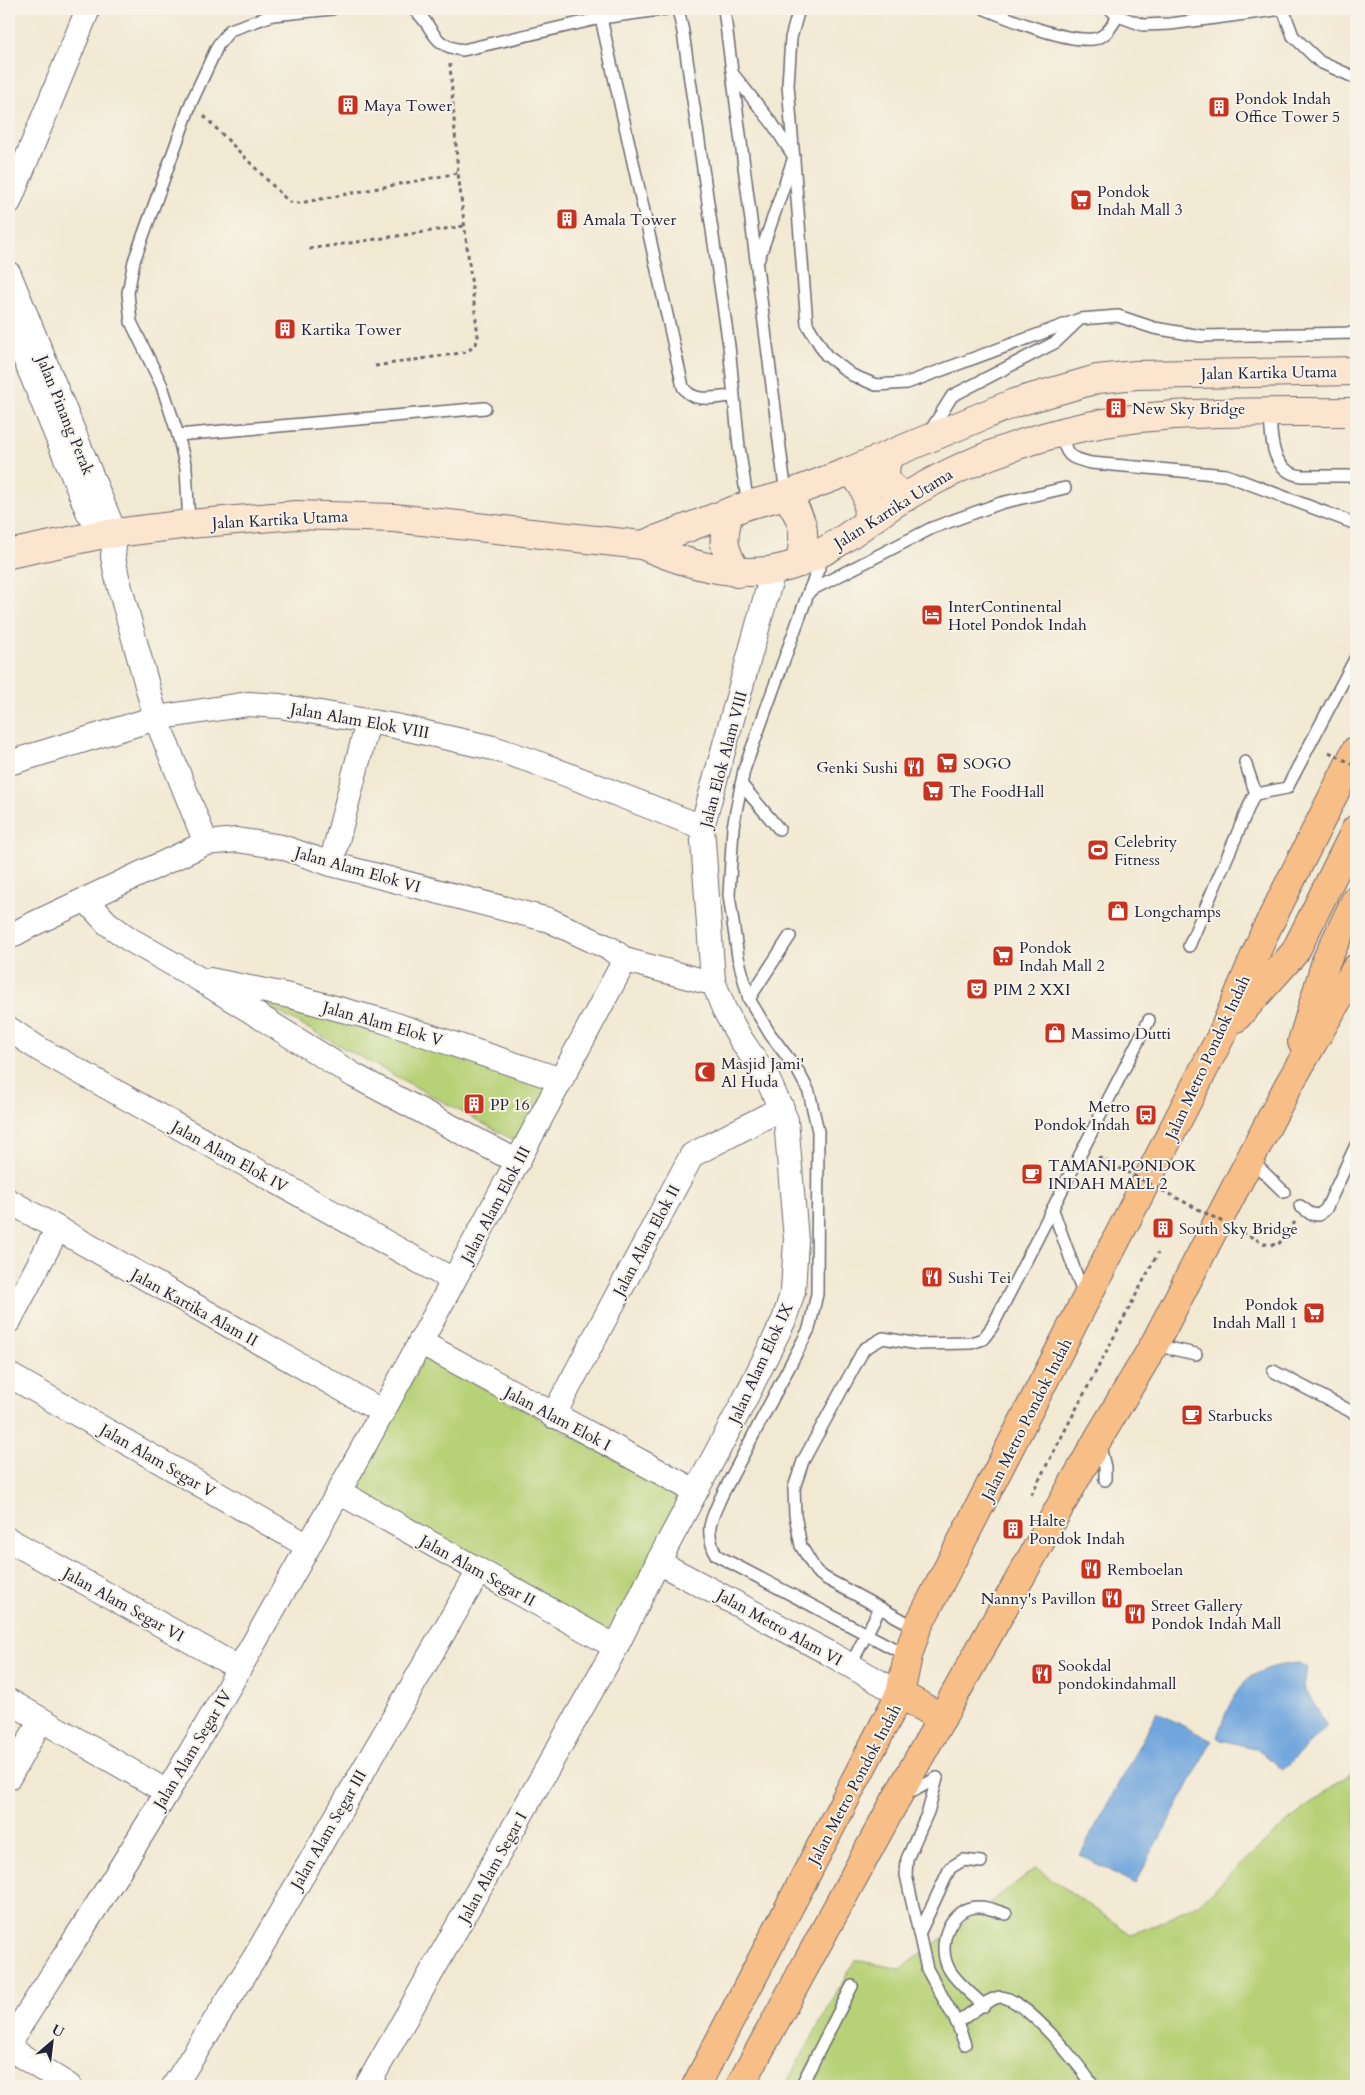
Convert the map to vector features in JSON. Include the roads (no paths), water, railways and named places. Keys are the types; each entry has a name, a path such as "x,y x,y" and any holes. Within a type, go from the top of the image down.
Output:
{"highway":[{"name":"Jalan Metro Pondok Indah","path":"696,2086 900,1694 908,1656 918,1628 1222,1034 1264,934 1356,750"},
{"path":"1222,1034 1296,952 1356,829"},
{"path":"1288,1086 1326,961 1356,899"},
{"path":"740,2086 895,1801 1098,1439 1154,1345 1288,1086 1356,968"},
{"path":"900,1694 942,1718"}],"main road":[{"name":"Jalan Kartika Utama","path":"642,545 739,508 786,495 850,472 1014,403 1097,379 1136,375 1356,371"},
{"name":"Jalan Kartika Utama","path":"9,554 109,542 189,524 296,515 352,515 642,545 676,560 737,573 773,571 800,563 825,550 906,497 974,461 1060,432 1138,418 1356,412"},
{"path":"888,456 884,472 887,482 906,497"},
{"path":"850,472 866,491 868,501 867,522"},
{"path":"786,495 804,524 805,537 800,563"},
{"path":"737,573 726,555 723,535 739,508"}],"street":[{"path":"9,202 88,9"},
{"name":"Jalan Pinang Perak","path":"9,274 15,326 67,465 109,542 156,718 206,844"},
{"name":"Jalan Elok Alam VIII","path":"713,981 702,826 773,571"},
{"name":"Jalan Alam Elok VIII","path":"9,763 156,718 248,704 280,706 395,726 493,748 532,760 702,826"},
{"path":"331,864 368,722"},
{"name":"Jalan Alam Elok VI","path":"9,938 31,924 87,901 206,844 237,840 282,848 331,864 548,920 611,948 625,960 713,981"},
{"name":"Jalan Alam Elok V","path":"87,901 108,923 129,939 201,980 355,1076 518,1162"},
{"name":"Jalan Alam Elok III","path":"364,1447 625,960"},
{"name":"Jalan Alam Elok V","path":"201,980 227,982 384,1021 561,1080"},
{"name":"Jalan Alam Elok IX","path":"616,1647 784,1320 793,1291 796,1240 786,1120 782,1108 759,1063 732,1024 713,981"},
{"name":"Jalan Alam Elok IV","path":"9,1029 48,1054 453,1280"},
{"name":"Jalan Alam Elok II","path":"553,1416 692,1155 782,1108"},
{"name":"Jalan Kartika Alam II","path":"9,1201 57,1230 383,1412"},
{"path":"9,1321 57,1230"},
{"name":"Jalan Alam Elok I","path":"420,1342 553,1416 695,1491"},
{"name":"Jalan Alam Segar V","path":"9,1375 308,1546"},
{"name":"Jalan Alam Segar IV","path":"9,2043 167,1792 240,1668 364,1447"},
{"name":"Jalan Alam Segar II","path":"339,1492 616,1647"},
{"name":"Jalan Alam Segar VI","path":"9,1540 240,1668"},
{"name":"Jalan Metro Alam VI","path":"658,1562 900,1694"},
{"name":"Jalan Alam Segar III","path":"174,2086 254,1959 479,1571"},
{"name":"Jalan Alam Segar I","path":"367,2086 616,1647"},
{"path":"9,1701 167,1792"},
{"path":"9,1777 41,1720"},
{"path":"9,2048 69,2086"}],"lane":[{"path":"189,524 186,468 178,435 162,386 131,322 128,293 134,261 191,103 218,45 230,30 273,15 332,9"},
{"path":"413,9 439,41 448,48 463,50 601,18 666,9"},
{"path":"678,9 728,336 739,508"},
{"path":"724,9 786,495"},
{"path":"799,9 791,38 788,85 807,324 826,355 852,375 876,385 907,383 1080,319 1118,316 1154,328 1201,336 1356,333"},
{"path":"985,9 1026,25 1074,37 1095,39 1108,32 1114,12 1143,25 1170,24 1283,9 1293,36 1320,62 1356,78"},
{"path":"601,18 683,387 687,394 697,398 733,396"},
{"path":"732,72 772,123 794,157"},
{"path":"756,264 794,157"},
{"path":"924,441 952,396 1056,342 1080,319"},
{"path":"178,435 485,408"},
{"path":"1270,413 1274,452 1286,470 1293,475 1302,476 1356,476"},
{"path":"1060,432 1068,456 1073,459 1091,463 1226,476 1356,524"},
{"path":"809,591 932,528 1001,503 1065,488"},
{"path":"825,550 823,562 809,591 744,770 732,828 729,895 738,957 749,999 770,1034 798,1071 809,1092 818,1131 817,1294 809,1329 722,1495 710,1521 709,1539 716,1555 908,1656"},
{"path":"1256,794 1287,788 1356,657"},
{"path":"1189,946 1225,860 1256,794 1245,762"},
{"path":"741,784 779,829"},
{"path":"749,999 790,936"},
{"path":"918,1628 816,1571 801,1546 795,1515 794,1488 803,1461 864,1349 874,1341 883,1338 918,1344 971,1343 983,1338 992,1327 1149,1020"},
{"path":"1302,1208 1311,1214 1319,1215 1326,1208 1356,1145"},
{"path":"1251,1160 1284,1192"},
{"path":"1053,1210 1086,1302"},
{"path":"1154,1345 1196,1354"},
{"path":"1273,1370 1356,1414"},
{"path":"1098,1439 1105,1467 1105,1480"},
{"path":"850,1666 880,1608"},
{"path":"895,1801 937,1778 928,1812 907,1859 906,1875 927,1969 957,2023 965,2044"},
{"path":"919,1934 950,1868 963,1860 981,1862"},
{"path":"984,2006 949,1970 944,1957 943,1943 947,1930 953,1920 965,1912 977,1907 1006,1914"},
{"path":"801,2086 852,1986"},
{"path":"957,2023 998,1997 1018,2003 1072,2055 1093,2086"}],"water":[{"path":"1299,1663 1307,1668 1304,1687 1327,1726 1283,1770 1258,1749 1221,1740 1217,1737 1229,1705 1244,1683 1266,1669"},
{"path":"1157,1712 1212,1741 1135,1884 1080,1855"}],"place":[{"name":"Maya Tower","path":"348,105"},
{"name":"Pondok Indah Office Tower 5","path":"1219,107"},
{"name":"Pondok Indah Mall 3","path":"1081,200"},
{"name":"Amala Tower","path":"567,219"},
{"name":"Kartika Tower","path":"285,329"},
{"name":"New Sky Bridge","path":"1116,408"},
{"name":"InterContinental Hotel Pondok Indah","path":"932,615"},
{"name":"SOGO","path":"947,763"},
{"name":"Genki Sushi","path":"914,767"},
{"name":"The FoodHall","path":"933,791"},
{"name":"Celebrity Fitness","path":"1098,850"},
{"name":"Longchamps","path":"1118,911"},
{"name":"Pondok Indah Mall 2","path":"1003,956"},
{"name":"PIM 2 XXI","path":"977,989"},
{"name":"Massimo Dutti","path":"1055,1033"},
{"name":"Masjid Jami' Al Huda","path":"705,1072"},
{"name":"PP 16","path":"474,1104"},
{"name":"Metro Pondok Indah","path":"1146,1115"},
{"name":"TAMANI PONDOK INDAH MALL 2","path":"1032,1174"},
{"name":"South Sky Bridge","path":"1163,1228"},
{"name":"Sushi Tei","path":"932,1277"},
{"name":"Pondok Indah Mall 1","path":"1314,1313"},
{"name":"Starbucks","path":"1192,1415"},
{"name":"Halte Pondok Indah","path":"1013,1529"},
{"name":"Remboelan","path":"1091,1569"},
{"name":"Nanny's Pavillon","path":"1112,1598"},
{"name":"Street Gallery Pondok Indah Mall","path":"1135,1614"},
{"name":"Sookdal pondokindahmall","path":"1042,1674"}]}
